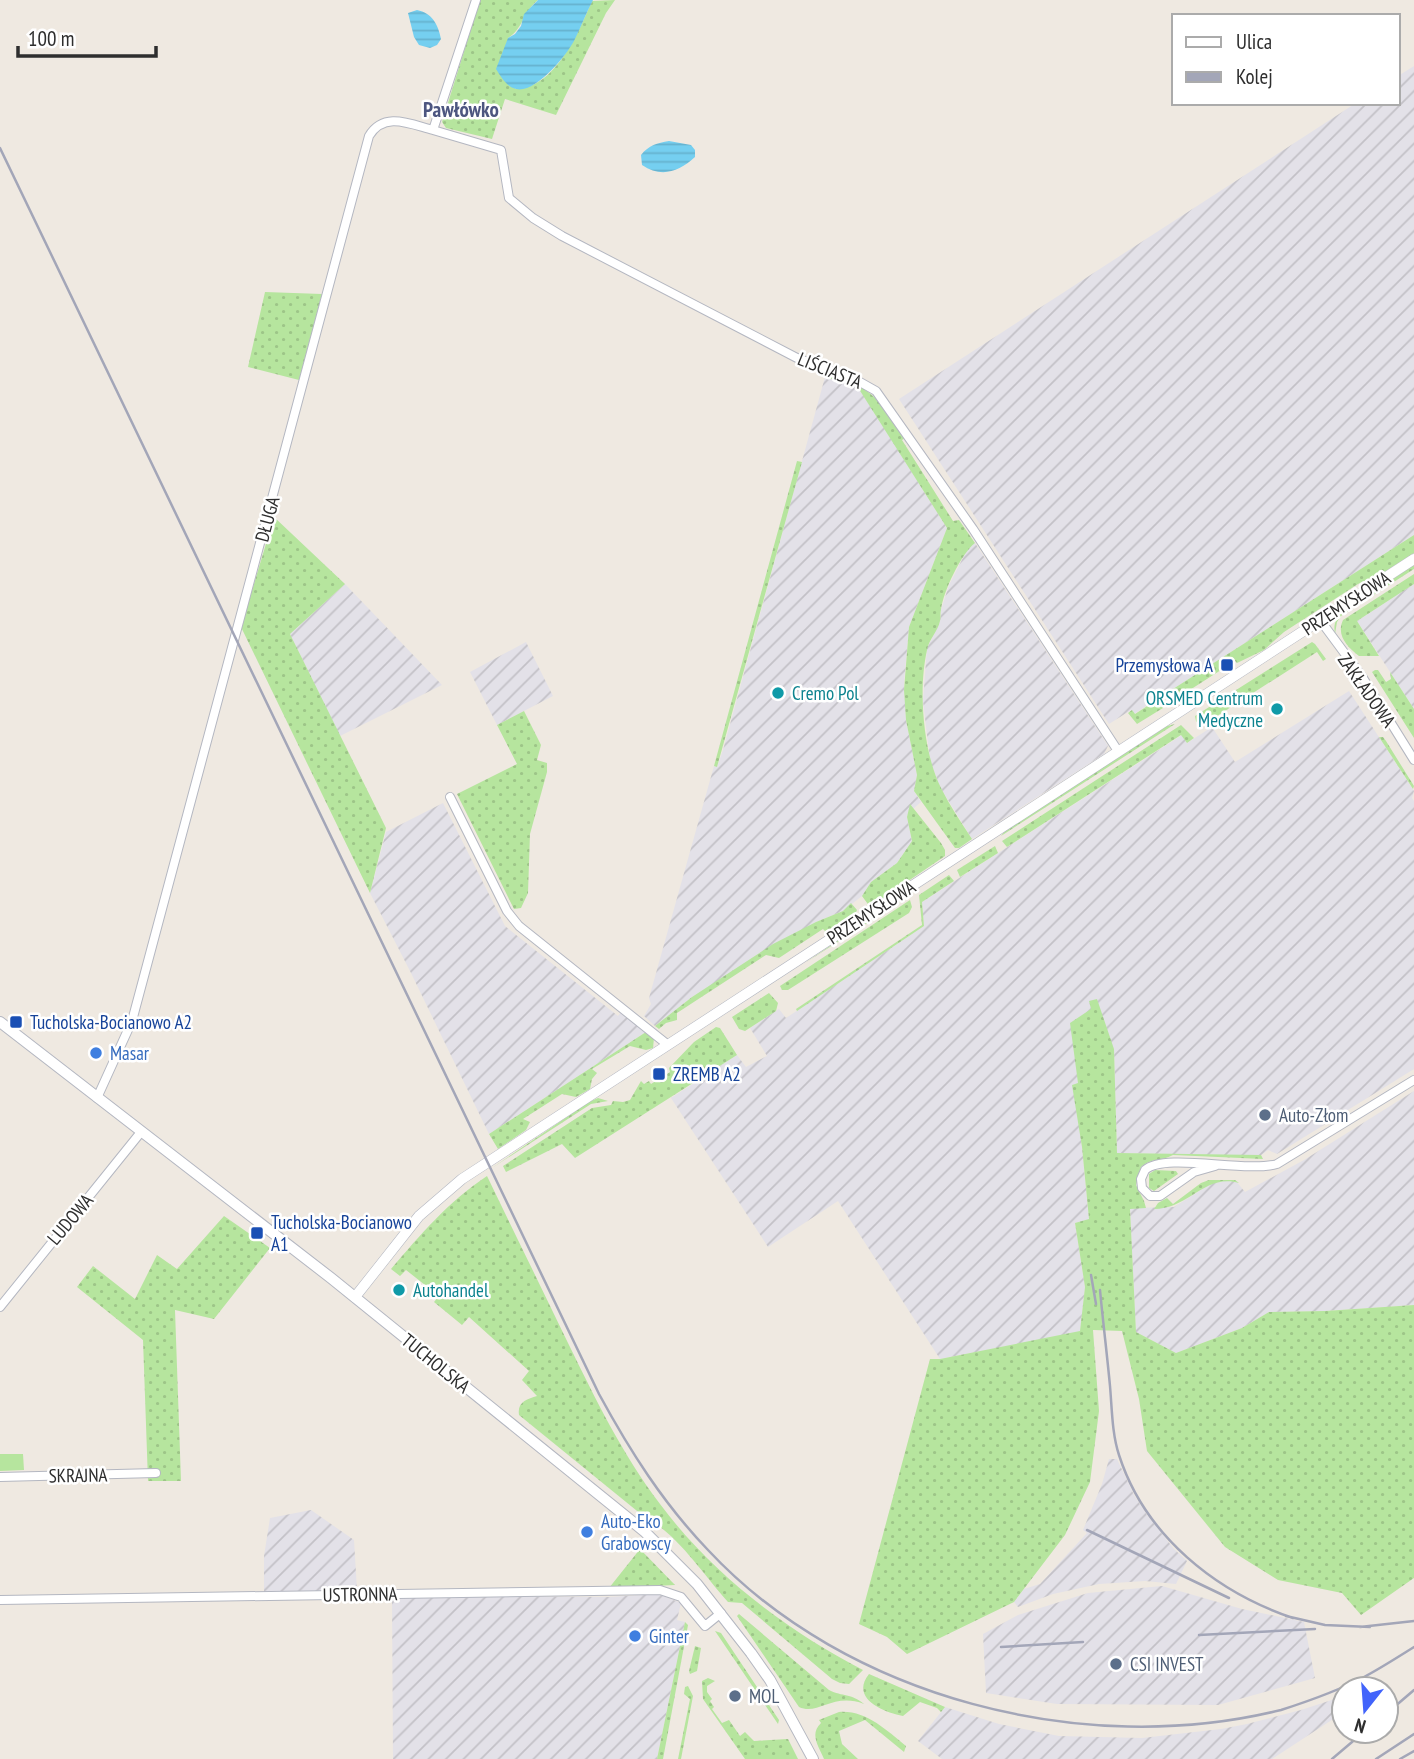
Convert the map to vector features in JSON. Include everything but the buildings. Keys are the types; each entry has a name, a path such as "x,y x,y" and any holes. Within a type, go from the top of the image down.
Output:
{"main road":[{"name":"TUCHOLSKA","path":"0,1022 238,1204 644,1531 684,1570 721,1613 770,1680 813,1759"}],"street":[{"path":"433,130 476,0"},
{"name":"DŁUGA","path":"97,1098 132,1021 369,136 385,121 433,130"},
{"name":"LIŚCIASTA","path":"433,130 500,150 509,198 528,215 562,236 797,358 872,387 973,529 1118,751"},
{"name":"PRZEMYSŁOWA","path":"355,1297 412,1225 441,1196 487,1162 1414,559"},
{"name":"ZAKŁADOWA","path":"1320,620 1363,678 1414,760"},
{"path":"450,797 507,911 519,926 668,1045"},
{"path":"1215,1166 1194,1172 1158,1196 1147,1194 1142,1186 1144,1172 1152,1165 1196,1163 1263,1167 1279,1163 1414,1080"},
{"name":"LUDOWA","path":"0,1307 141,1132"},
{"name":"SKRAJNA","path":"0,1477 156,1473"},
{"name":"USTRONNA","path":"0,1600 660,1590 681,1597 705,1626 721,1613"}],"shaded area":[{"path":"1414,66 1414,535 1134,714 1131,710 1109,724 899,399 1353,105 1400,105 1400,75"},
{"path":"825,377 857,385 947,528 909,627 904,683 906,720 917,775 914,791 921,802 913,809 911,805 907,817 912,841 897,863 871,882 862,896 843,911 816,922 692,997 655,1026 644,1016 651,1004 649,998 714,766 717,767 723,750"},
{"path":"975,543 1108,746 1104,754 972,839 940,787 930,760 923,701 927,648 940,622 949,585 968,548"},
{"path":"345,584 442,685 340,736 290,634"},
{"path":"1414,584 1414,709 1357,621"},
{"path":"526,642 553,696 497,725 470,672"},
{"path":"1349,691 1414,791 1414,1069 1277,1154 1268,1150 1260,1156 1117,1153 1114,1049 1092,1008 1078,1084 1073,1085 1089,1220 1075,1223 1085,1287 1080,1332 940,1359 838,1201 768,1247 671,1098 737,1055 746,1067 767,1056 750,1028 779,1009 786,1018 924,926 922,902 1182,735 1187,743 1212,727 1235,762"},
{"path":"443,803 505,926 618,1016 621,1012 646,1032 489,1134 370,893 386,832"},
{"path":"1414,1091 1414,1305 1269,1312 1242,1328 1176,1353 1136,1332 1130,1208 1174,1207 1215,1181 1236,1181 1245,1192 1304,1160"},
{"path":"1109,1459 1117,1459 1147,1515 1187,1561 1176,1584 1145,1581 1099,1584 1053,1594 1018,1607 1014,1602 1024,1589 1040,1584 1087,1533 1083,1530"},
{"path":"311,1510 354,1540 357,1590 264,1592 264,1556 270,1518"},
{"path":"1162,1586 1242,1609 1304,1622 1315,1678 1218,1705 1057,1704 986,1693 983,1634 1018,1615 1088,1593"},
{"path":"658,1594 681,1603 677,1620 685,1622 657,1759 393,1759 392,1596 609,1597"},
{"path":"1330,1701 1330,1721 1272,1759 942,1759 918,1741 945,1707 999,1724 1059,1736 1142,1738 1221,1729"}],"green space":[{"path":"480,0 538,0 517,30 508,38 515,89 529,86 554,69 572,42 592,1 615,0 556,115 505,99 492,139 446,128 442,122"},
{"path":"265,292 322,294 299,380 248,367"},
{"path":"826,374 855,384 880,403 905,438 902,440 953,521 959,520 975,543 953,574 945,593 939,625 927,650 923,683 926,739 935,773 948,801 972,839 959,848 955,848 914,791 917,775 906,720 904,690 909,627 947,528 857,386 825,377"},
{"path":"797,461 802,462 717,767 714,766"},
{"path":"274,517 345,584 290,634 386,828 370,893 241,627"},
{"path":"1414,535 1414,553 1386,571 1358,584 1284,632 1264,650 1237,663 1235,661 1182,695 1173,689"},
{"path":"1414,565 1414,569 1341,616 1335,634 1334,627 1339,617 1343,612"},
{"path":"1414,574 1414,584 1357,621 1379,656 1359,656 1350,649 1342,636 1343,620"},
{"path":"1312,642 1326,659 1323,661 1317,652 1200,727 1195,716"},
{"path":"1378,670 1386,682 1391,679 1390,672 1414,709 1414,738 1372,672"},
{"path":"1161,697 1163,708 1137,724 1128,713 1132,710 1135,714"},
{"path":"524,711 541,745 537,760 547,763 547,772 530,834 528,893 521,908 514,909 457,794 517,764 497,725"},
{"path":"1175,724 1001,836 1167,726"},
{"path":"1181,725 1194,738 1187,743 1181,735 1007,847 1002,841"},
{"path":"1379,737 1386,741 1414,786 1413,789"},
{"path":"910,804 941,843 945,856 870,907 862,896 871,882 897,863 912,841 907,817"},
{"path":"995,846 998,853 960,877 957,870"},
{"path":"949,875 954,881 922,902 924,926 797,1011 796,1009 922,925 919,895"},
{"path":"901,898 906,898 805,963"},
{"path":"910,900 912,907 909,913 788,990 782,990 780,986"},
{"path":"851,903 857,910 848,921 825,931 823,929 779,958 766,955 677,1013 677,1020 666,1023 659,1029 655,1026 692,997 773,944 843,911"},
{"path":"769,993 778,1003 776,1011 745,1031 739,1029 732,1017"},
{"path":"1097,999 1114,1049 1117,1153 1261,1155 1263,1159 1173,1155 1148,1162 1141,1167 1136,1185 1146,1208 1130,1209 1136,1332 1176,1353 1242,1328 1269,1312 1414,1305 1414,1578 1361,1615 1342,1593 1278,1580 1225,1547 1147,1451 1139,1399 1122,1331 1093,1330 1099,1411 1090,1482 1065,1535 1014,1602 907,1654 887,1637 859,1624 930,1359 1080,1331 1085,1287 1075,1223 1089,1219 1082,1147 1072,1085 1078,1083 1070,1023 1091,1009 1089,1001"},
{"path":"716,1027 720,1028 737,1055 575,1158 562,1144 506,1172 503,1166 592,1108 611,1105 613,1101 630,1100 641,1081 644,1084 649,1081 651,1084 670,1072 669,1068 694,1042"},
{"path":"646,1032 654,1038 653,1048 646,1050 630,1046 592,1069 597,1073 592,1079 590,1089 576,1097 562,1094 523,1119 530,1122 526,1130 498,1149 489,1134"},
{"path":"598,1098 608,1101 591,1104 492,1168 589,1102"},
{"path":"1155,1170 1176,1171 1178,1174 1154,1191 1149,1188 1149,1174"},
{"path":"487,1176 599,1405 646,1485 680,1530 727,1577 806,1637 863,1670 849,1684 832,1679 742,1603 728,1602 667,1532 642,1515 519,1415 521,1404 537,1396 522,1380 529,1371 469,1317 462,1325 434,1302 439,1296 406,1270 400,1276 391,1269 447,1208"},
{"path":"1209,1180 1235,1180 1239,1183 1216,1183 1177,1204 1154,1209 1167,1198 1173,1204"},
{"path":"224,1216 270,1248 214,1319 175,1310 181,1481 148,1481 143,1340 77,1287 93,1266 135,1299 157,1255 177,1269"},
{"path":"0,1454 23,1454 24,1470 0,1471"},
{"path":"640,1549 675,1585 609,1588"},
{"path":"739,1614 829,1690 855,1698 864,1704 843,1701 813,1709 799,1707 737,1616"},
{"path":"685,1622 688,1625 663,1759 657,1759"},
{"path":"715,1631 721,1633 779,1720 778,1724"},
{"path":"695,1646 701,1648 697,1671 690,1674 689,1671"},
{"path":"869,1674 945,1707 941,1712 920,1702 903,1716 886,1711 866,1697 863,1690"},
{"path":"708,1678 715,1681 707,1686 707,1692 712,1699 712,1709 722,1723 729,1720 740,1736 745,1732 754,1741 788,1739 798,1759 745,1759 703,1699 702,1681"},
{"path":"688,1686 693,1696 681,1759 678,1759 690,1699 684,1694 685,1687"},
{"path":"839,1712 858,1714 875,1722 906,1746 904,1752 865,1720 839,1731 842,1744 858,1759 824,1759 815,1736 821,1723 819,1720"}],"water":[{"path":"538,0 593,0 564,56 541,80 524,89 516,89 507,84 496,69 508,38 515,34 521,26 524,14"},
{"path":"417,10 427,14 436,24 441,39 437,45 430,48 419,45 414,37 408,13"},
{"path":"669,141 691,145 695,150 695,157 670,172 656,171 642,165 641,155 647,149"}],"railway":[{"path":"0,148 599,1394 648,1476 676,1514 708,1550 764,1601 828,1644 898,1679 972,1704 1050,1720 1128,1726 1205,1723 1281,1710 1354,1682 1414,1647"},
{"path":"1091,1275 1096,1304"},
{"path":"1100,1290 1115,1439 1131,1484 1146,1511 1165,1535 1211,1576 1264,1607 1293,1618"},
{"path":"1087,1530 1229,1598"},
{"path":"1286,1616 1325,1625 1370,1627"},
{"path":"1360,1627 1414,1621"},
{"path":"1199,1635 1315,1629"},
{"path":"1001,1647 1083,1642"},
{"path":"1400,1702 1414,1690"},
{"path":"1376,1759 1414,1734"},
{"path":"1332,1759 1348,1745"},
{"path":"1400,1759 1414,1751"}],"place":[{"name":"Przemysłowa A","path":"1227,665"},
{"name":"Cremo Pol","path":"778,693"},
{"name":"ORSMED Centrum Medyczne","path":"1277,709"},
{"name":"Tucholska-Bocianowo A2","path":"16,1022"},
{"name":"Masar","path":"96,1053"},
{"name":"ZREMB A2","path":"659,1074"},
{"name":"Auto-Złom","path":"1265,1115"},
{"name":"Tucholska-Bocianowo A1","path":"257,1233"},
{"name":"Autohandel","path":"399,1290"},
{"name":"Auto-Eko Grabowscy","path":"587,1532"},
{"name":"Ginter","path":"635,1636"},
{"name":"CSI INVEST","path":"1116,1664"},
{"name":"MOL","path":"735,1696"}],"district":[{"name":"Pawłówko","path":"461,109"}]}
